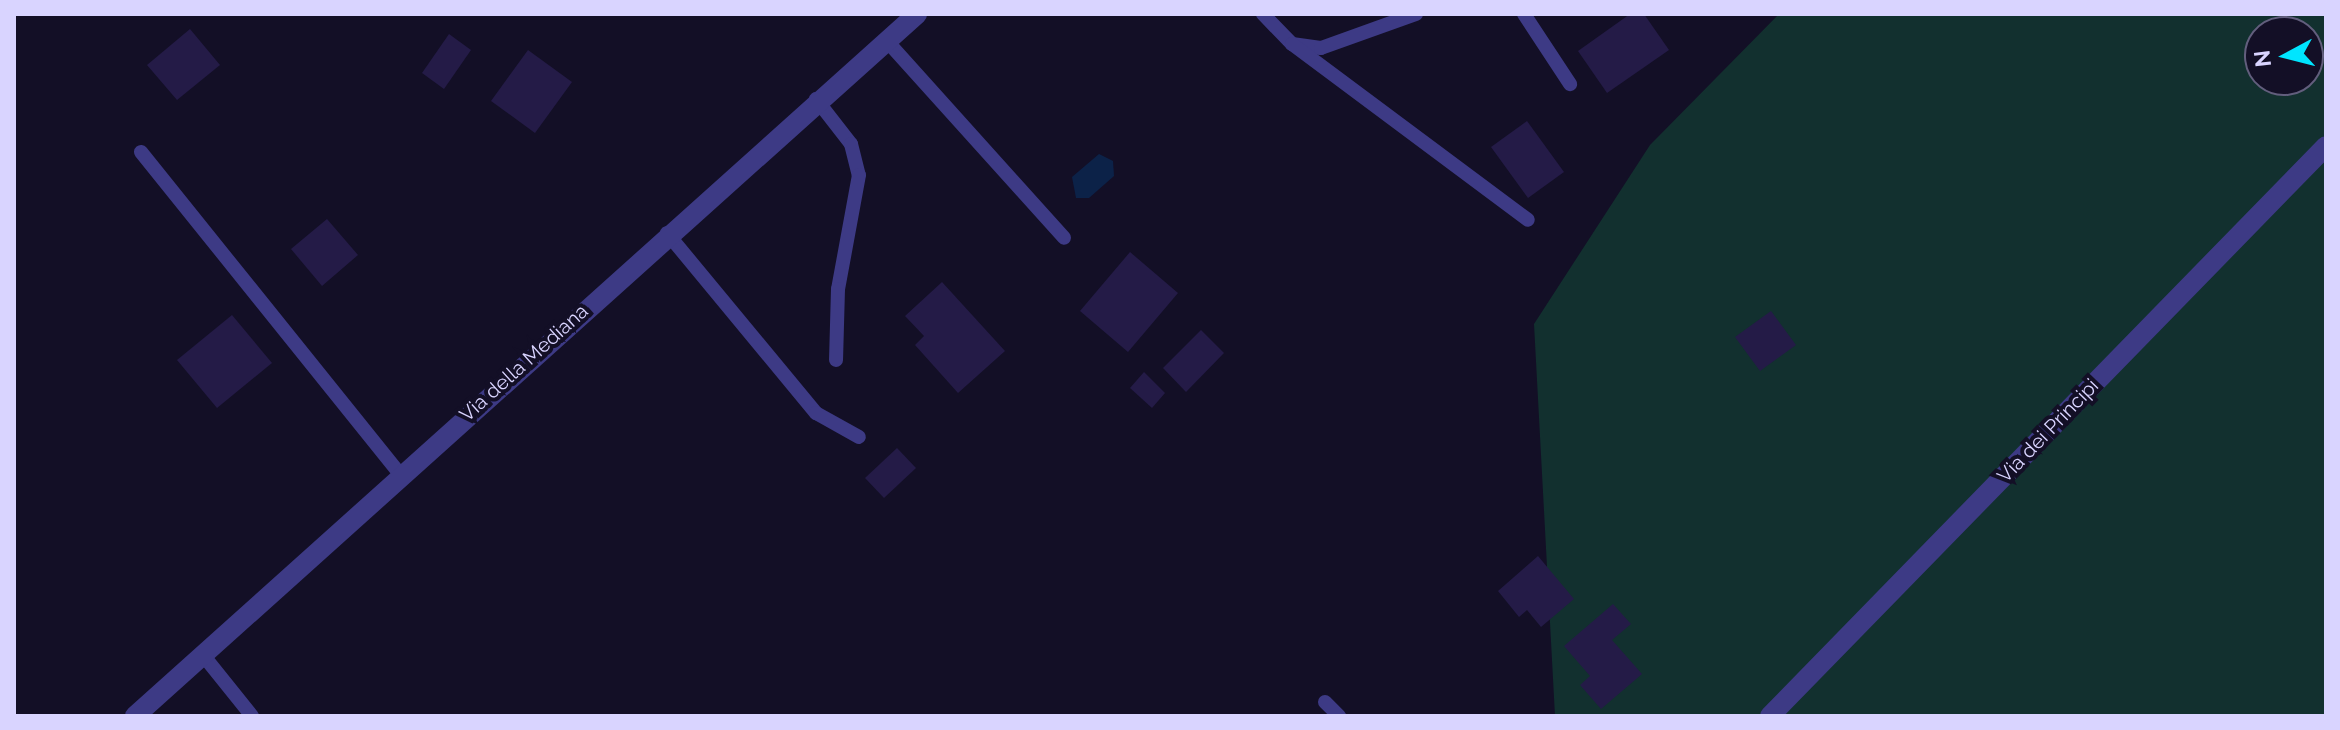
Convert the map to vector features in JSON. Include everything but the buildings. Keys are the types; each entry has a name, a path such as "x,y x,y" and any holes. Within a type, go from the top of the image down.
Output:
{"street":[{"name":"Via della Mediana","path":"135,716 816,99 917,14"},
{"name":"Via dei Principi","path":"1770,716 2326,146"}],"lane":[{"path":"1263,14 1292,44 1528,220"},
{"path":"1292,44 1337,45 1416,14"},
{"path":"1524,14 1570,84"},
{"path":"886,40 1064,238"},
{"path":"816,99 851,144 859,175 838,289 836,360"},
{"path":"141,152 401,475"},
{"path":"667,233 816,413 859,437"},
{"path":"203,655 252,716"},
{"path":"1325,702 1339,716"}],"green space":[{"path":"1779,14 2326,14 2326,716 1555,716 1534,324 1650,145"}],"water":[{"path":"1099,154 1113,161 1114,176 1089,198 1076,198 1072,177"}]}
